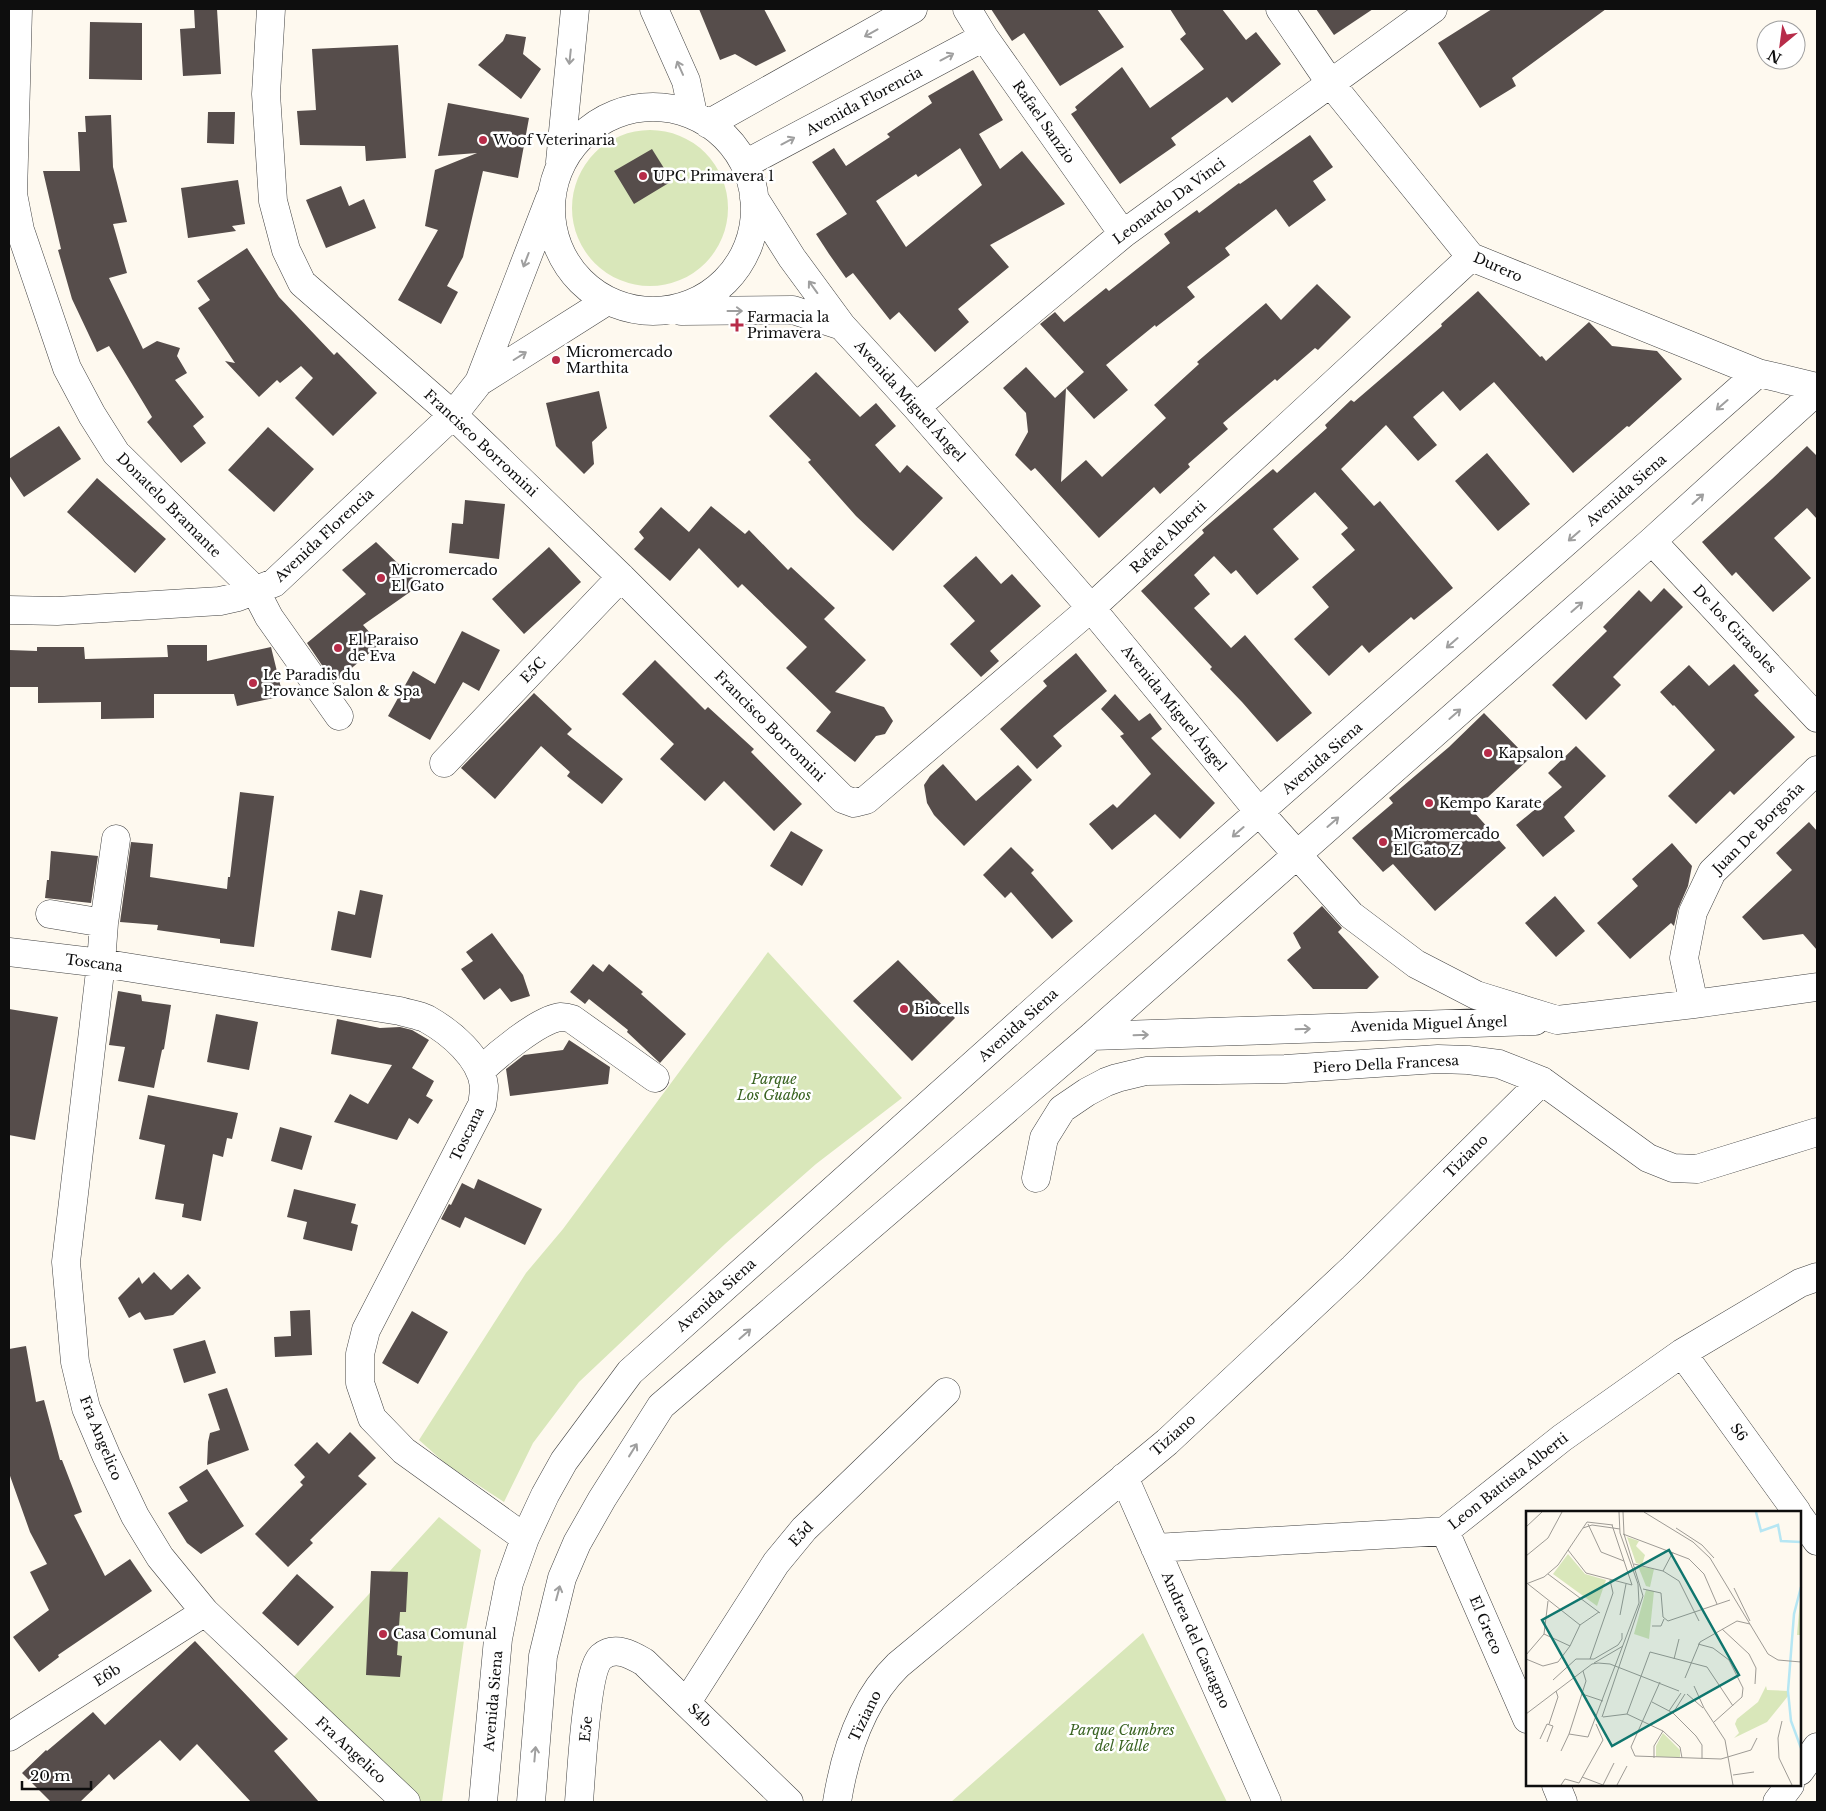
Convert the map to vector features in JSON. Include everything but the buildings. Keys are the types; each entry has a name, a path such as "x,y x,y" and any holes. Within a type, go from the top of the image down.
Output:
{"street":[{"name":"Donatelo Bramante","path":"18,9 13,194 20,230 67,368 92,415 116,453 256,590 269,617 339,716"},
{"name":"Francisco Borromini","path":"271,9 266,94 273,201 286,250 302,283 452,415 621,577 843,799 854,803"},
{"path":"560,162 575,9"},
{"path":"654,9 701,119"},
{"path":"701,119 913,9"},
{"name":"Rafael Sanzio","path":"967,9 984,37 1123,234"},
{"name":"Durero","path":"1280,9 1331,84 1471,257 1758,373 1817,389"},
{"name":"Leonardo Da Vinci","path":"916,407 1123,234 1433,9"},
{"name":"Avenida Florencia","path":"745,164 984,37"},
{"path":"550,198 553,179 560,162 578,137 603,118 632,108 663,106 701,119 725,137 745,164 753,182 756,215 750,242 738,267 719,288 696,303 668,311"},
{"name":"Avenida Florencia","path":"9,610 57,611 220,602 274,583 452,415 478,382 550,198"},
{"name":"Avenida Miguel Ángel","path":"550,198 551,229 562,259 582,284 607,301 637,311 793,310 842,326"},
{"name":"Avenida Miguel Ángel","path":"754,198 792,258 842,326 916,407 1092,608 1260,813 1350,915 1416,964 1476,995 1557,1020"},
{"name":"Rafael Alberti","path":"854,803 866,800 1092,608 1471,257"},
{"name":"Avenida Florencia","path":"478,382 607,301"},
{"name":"Avenida Siena","path":"483,1802 498,1639 509,1583 525,1538 545,1494 564,1461 630,1372 1051,995 1758,373"},
{"path":"531,1802 543,1656 551,1616 562,1578 577,1543 661,1406 1092,1036 1652,540 1817,389"},
{"name":"De los Girasoles","path":"1652,540 1817,718"},
{"name":"E5C","path":"444,762 621,577"},
{"name":"Juan De Borgoña","path":"1694,1004 1684,958 1693,912 1712,872 1817,770"},
{"name":"Fra Angelico","path":"116,839 104,923 102,964 66,1262 75,1362 86,1408 135,1516 160,1557 206,1612 406,1802"},
{"path":"50,914 104,923"},
{"name":"Toscana","path":"9,952 102,964 400,1011 425,1018 465,1048 480,1070 484,1086 482,1105 366,1330 360,1354 360,1383 372,1418 404,1451 525,1538"},
{"name":"Avenida Miguel Ángel","path":"1092,1036 1557,1020 1817,987"},
{"path":"480,1070 507,1046 545,1023 559,1017 572,1019 655,1078"},
{"name":"Piero Della Francesa","path":"1036,1178 1044,1138 1062,1109 1106,1082 1146,1071 1285,1069 1438,1059 1499,1064 1542,1081 1648,1158 1673,1168 1697,1169 1817,1132"},
{"name":"Tiziano","path":"838,1802 841,1779 854,1734 869,1701 884,1679 898,1665 1174,1435 1353,1268 1542,1081"},
{"name":"Leon Battista Alberti","path":"1155,1548 1446,1531 1562,1438 1682,1353 1800,1283 1817,1277"},
{"name":"S6","path":"1682,1353 1796,1511"},
{"name":"E5d","path":"687,1702 776,1563 788,1548 804,1529 946,1392"},
{"name":"Andrea del Castagno","path":"1124,1477 1267,1802"},
{"path":"1801,1517 1817,1541"},
{"name":"El Greco","path":"1446,1531 1526,1717"},
{"name":"E6b","path":"9,1737 206,1612"},
{"name":"S4b","path":"601,1657 612,1652 624,1652 644,1662 789,1802"},
{"name":"E5e","path":"579,1802 590,1686 601,1657"},
{"path":"1801,1770 1817,1747"},
{"path":"1556,1786 1563,1802"},
{"path":"1777,1802 1789,1786"}],"green space":[{"path":"642,130 658,130 673,133 687,139 700,147 711,158 725,185 728,208 727,223 719,245 711,258 700,269 673,283 658,286 642,286 627,283 613,277 600,269 589,258 575,231 572,216 572,200 575,185 581,171 589,158 600,147 627,133"},
{"name":"Parque Los Guabos","path":"768,952 902,1098 816,1164 725,1244 579,1382 533,1443 504,1502 446,1464 419,1440 526,1273 563,1229"},
{"path":"439,1517 481,1550 464,1640 442,1802 415,1802 287,1684"},
{"name":"Parque Cumbres del Valle","path":"1143,1633 1227,1802 951,1802"}],"place":[{"name":"Woof Veterinaria","path":"483,140"},
{"name":"UPC Primavera 1","path":"643,176"},
{"name":"Farmacia la Primavera","path":"737,325"},
{"name":"Micromercado Marthita","path":"556,360"},
{"name":"Micromercado El Gato","path":"381,578"},
{"name":"El Paraiso de Eva","path":"338,648"},
{"name":"Le Paradis du Provance Salon & Spa","path":"253,683"},
{"name":"Kapsalon","path":"1488,753"},
{"name":"Kempo Karate","path":"1429,803"},
{"name":"Micromercado El Gato Z","path":"1383,842"},
{"name":"Biocells","path":"904,1009"},
{"name":"Casa Comunal","path":"383,1634"}]}
